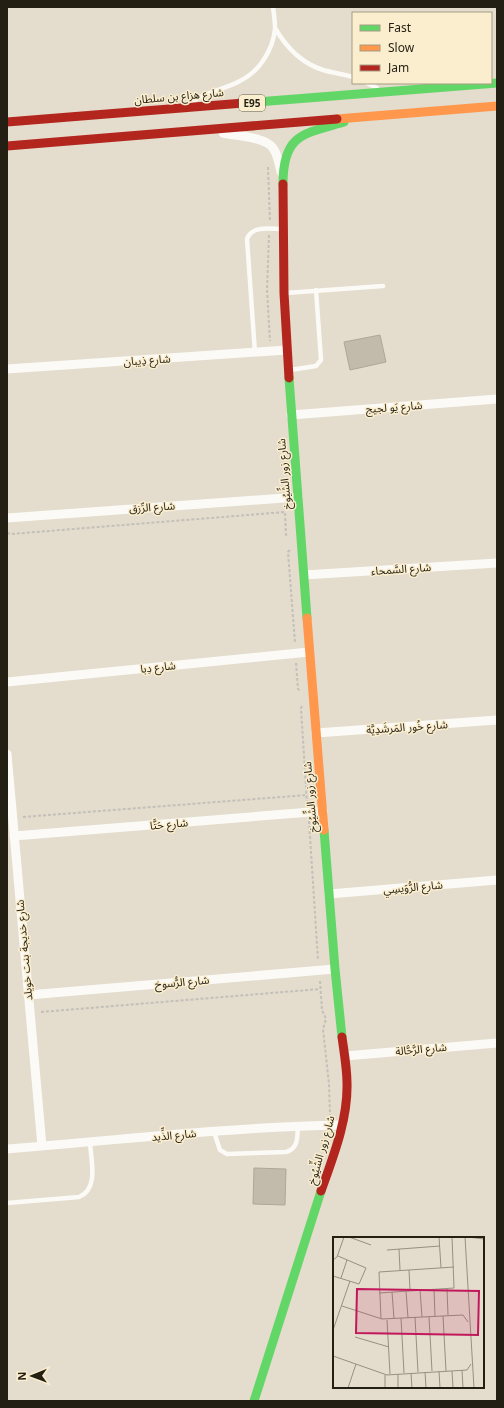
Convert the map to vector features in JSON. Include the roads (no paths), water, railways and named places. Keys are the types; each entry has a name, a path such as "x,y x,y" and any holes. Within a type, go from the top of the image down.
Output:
{"street":[{"name":"شارع هزاع بن سلطان","path":"7,122 484,84"},
{"name":"E95","path":"7,146 497,106"},
{"name":"شارع زور الشِّيُوخ","path":"254,1401 342,1125 347,1084 335,969 291,415 284,293 283,178 286,154 294,141 307,133 361,117"},
{"name":"شارع زور الشِّيُوخ","path":"206,130 264,141 274,149 283,178"},
{"name":"شارع ذِيبان","path":"7,369 287,350"},
{"name":"شارع يَو لجيج","path":"291,415 497,399"},
{"name":"شارع الرِّزق","path":"7,518 298,497"},
{"name":"شارع السَّمحاء","path":"304,575 497,563"},
{"name":"شارع دِبا","path":"7,682 310,652"},
{"name":"شارع خُور المَرشَدِيَّة","path":"316,733 497,720"},
{"name":"شارع خديجة بنت خويلد","path":"7,754 8,791 14,836 42,1146"},
{"name":"شارع حَتَّا","path":"14,836 323,811"},
{"name":"شارع الرُّوَيسِي","path":"329,894 497,880"},
{"name":"شارع الرُّسوخ","path":"28,995 335,969"},
{"name":"شارع الرَّحَّالة","path":"345,1056 497,1043"},
{"name":"شارع الذِّيد","path":"7,1149 214,1132 298,1126 342,1125"}],"lane":[{"path":"183,108 200,96 241,81 256,69 267,54 273,37 275,28 273,7"},
{"path":"275,28 285,44 301,59 323,70 352,77"},
{"path":"369,84 383,92"},
{"path":"255,353 247,242 248,236 257,229 284,228"},
{"path":"284,293 383,286"},
{"path":"288,370 316,366 321,360 316,290"},
{"path":"214,1132 220,1150 227,1154 286,1152 293,1149 296,1145 298,1126"},
{"path":"7,1203 74,1198 84,1195 90,1189 92,1180 90,1142"}]}
